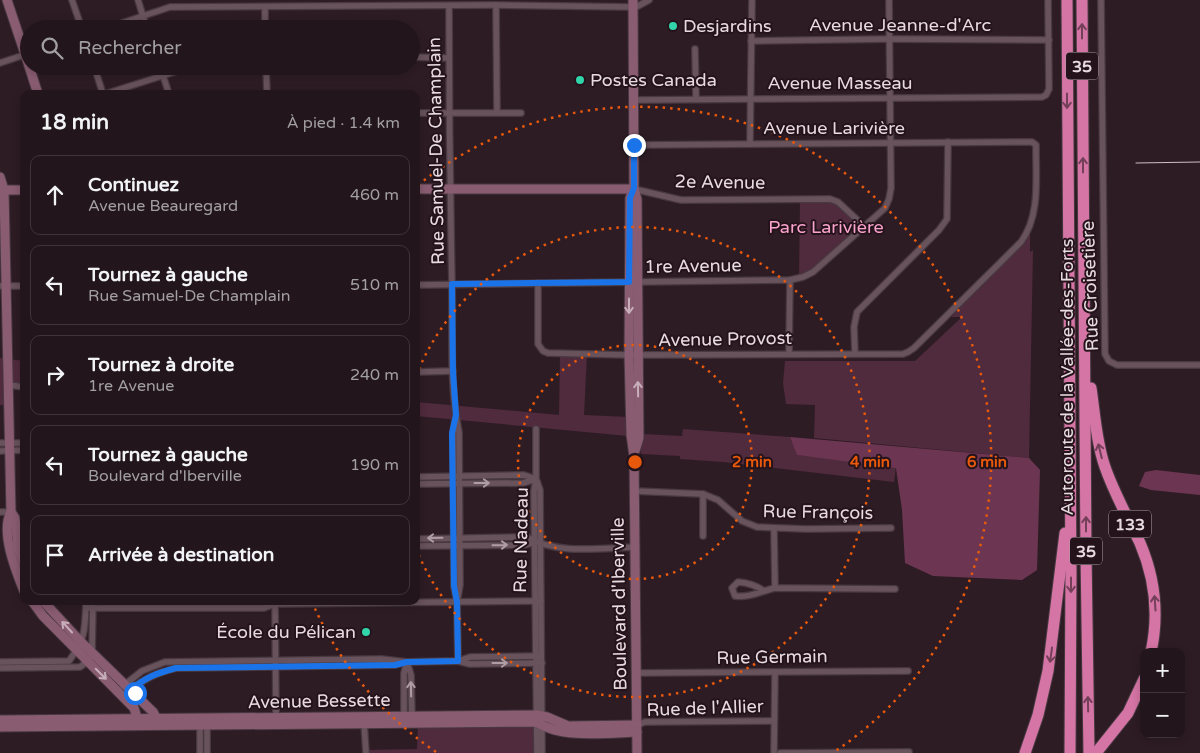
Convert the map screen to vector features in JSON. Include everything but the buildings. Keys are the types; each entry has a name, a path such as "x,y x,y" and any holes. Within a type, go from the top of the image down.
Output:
{"highway":[{"name":"Autoroute de la Vallée-des-Forts","path":"1067,0 1070,753"},
{"name":"Autoroute de la Vallée-des-Forts","path":"1082,0 1089,753"},
{"name":"133","path":"1084,349 1096,428 1104,464 1112,486 1142,548 1152,580 1156,618 1152,648"},
{"path":"1025,753 1038,715 1048,671 1056,616 1061,554 1070,502"},
{"path":"1096,753 1131,706 1140,687"}],"street":[{"path":"7,0 20,35"},
{"path":"72,0 79,20"},
{"path":"138,0 144,20"},
{"path":"129,20 170,7 264,7 410,3 449,6 633,3 641,5 649,0"},
{"path":"750,144 752,0"},
{"path":"789,354 790,280 803,277 818,268 885,208 889,199 891,188 890,0"},
{"path":"1048,0 1049,40"},
{"name":"Rue Croisetière","path":"1101,0 1104,354 1108,361 1119,365 1200,365"},
{"name":"Boulevard d'Iberville","path":"633,3 634,188 637,199 631,435 634,456 637,753"},
{"path":"496,5 497,112"},
{"name":"Rue Samuel-De Champlain","path":"449,6 453,371 459,432 456,480 457,545 454,586 457,602 458,661"},
{"path":"264,7 265,20"},
{"name":"Avenue Jeanne-d'Arc","path":"752,41 890,39 1049,40"},
{"name":"Avenue Masseau","path":"634,100 1040,97 1046,95 1049,89 1049,40"},
{"path":"695,49 696,99"},
{"path":"0,63 20,56"},
{"path":"420,57 449,58"},
{"path":"32,75 37,90"},
{"path":"97,75 103,90"},
{"path":"118,90 168,75"},
{"path":"266,75 267,90"},
{"path":"163,77 168,90"},
{"path":"420,113 521,112"},
{"name":"Avenue Larivière","path":"634,145 890,142 1027,142 1035,144 1034,208 1030,226 1023,239 907,353"},
{"path":"855,353 854,327 857,312 939,230 947,219 948,142"},
{"path":"0,178 9,386 8,516 17,547 12,562 20,581"},
{"name":"Boulevard d'Iberville","path":"634,188 630,198 634,282"},
{"name":"2e Avenue","path":"420,189 634,188 681,200 826,198 838,202 865,227"},
{"path":"611,189 628,204 630,213"},
{"path":"2,190 20,190"},
{"name":"1re Avenue","path":"420,285 790,280"},
{"name":"Avenue Provost","path":"538,283 538,344 542,351 633,355 907,353"},
{"path":"4,286 20,286"},
{"path":"420,372 453,371"},
{"path":"9,386 20,387"},
{"name":"Rue Nadeau","path":"536,429 536,479 534,491 538,543 539,656 537,753"},
{"path":"0,443 20,449"},
{"path":"0,451 20,444"},
{"path":"420,484 524,476 536,479"},
{"path":"420,477 456,480"},
{"name":"Rue François","path":"634,491 703,494 718,500 742,521 757,527 890,528"},
{"path":"703,494 703,536"},
{"path":"0,512 8,516"},
{"path":"774,528 775,588"},
{"path":"420,539 527,537 538,543 560,548 635,547"},
{"path":"420,546 538,543"},
{"path":"764,591 744,582 738,582 732,588 735,596 740,596 764,591 775,588 895,589"},
{"path":"420,602 538,601"},
{"path":"35,605 43,616 90,657 134,708 138,722"},
{"path":"46,605 79,646"},
{"path":"0,662 69,661 79,646 86,625 86,605"},
{"path":"0,668 80,667 90,657 93,605"},
{"path":"187,605 264,608 270,605"},
{"path":"275,605 276,721"},
{"path":"458,661 470,656 539,656"},
{"path":"90,657 128,687 153,712 159,722"},
{"path":"121,694 128,687 154,674 195,664 381,659 407,662 458,661 470,664 539,663"},
{"path":"407,662 411,675 408,720"},
{"name":"Rue Germain","path":"636,673 908,671"},
{"path":"774,753 775,672"},
{"path":"0,712 0,727"},
{"name":"Avenue Bessette","path":"0,720 65,723"},
{"name":"Rue Nadeau","path":"539,720 542,753"},
{"name":"Avenue Bessette","path":"0,727 65,723 138,722 539,720 565,732 637,728"},
{"path":"364,721 366,753"},
{"name":"Rue de l'Allier","path":"637,728 645,722 774,721"},
{"path":"200,753 203,722"},
{"path":"203,722 206,753"},
{"path":"780,753 909,752"}],"green space":[{"name":"Parc Larivière","path":"800,199 834,200 865,227 799,280"},
{"path":"1030,234 1030,252 1033,250 1029,458 814,438 815,405 786,404 783,383 785,361 915,361 962,317 951,317"},
{"path":"587,354 584,415 628,417 628,436 420,416 420,402 559,415 560,355"},
{"path":"0,358 20,360 20,386 9,386 10,406 0,405"},
{"path":"683,429 790,437 798,455 896,467 894,482 723,462 680,459 680,456 641,454 642,434 682,436"},
{"path":"537,722 537,753 365,753 364,750 417,749 418,726"}],"shaded area":[{"path":"790,437 1029,458 1040,470 1037,570 1022,580 933,576 905,563 902,510 896,468 797,455"},
{"path":"1156,470 1200,475 1200,495 1151,490 1139,486 1145,472"}],"railway":[{"path":"1136,163 1200,162"}],"place":[{"name":"Desjardins","path":"673,26"},
{"name":"Postes Canada","path":"580,80"},
{"name":"École du Pélican","path":"366,632"}],"route":[{"path":"135,693 131,690 143,679 176,668 395,665 407,662 458,661 453,538 452,433 456,415 453,371 452,284 629,282 630,198 634,188 634,145"}]}
